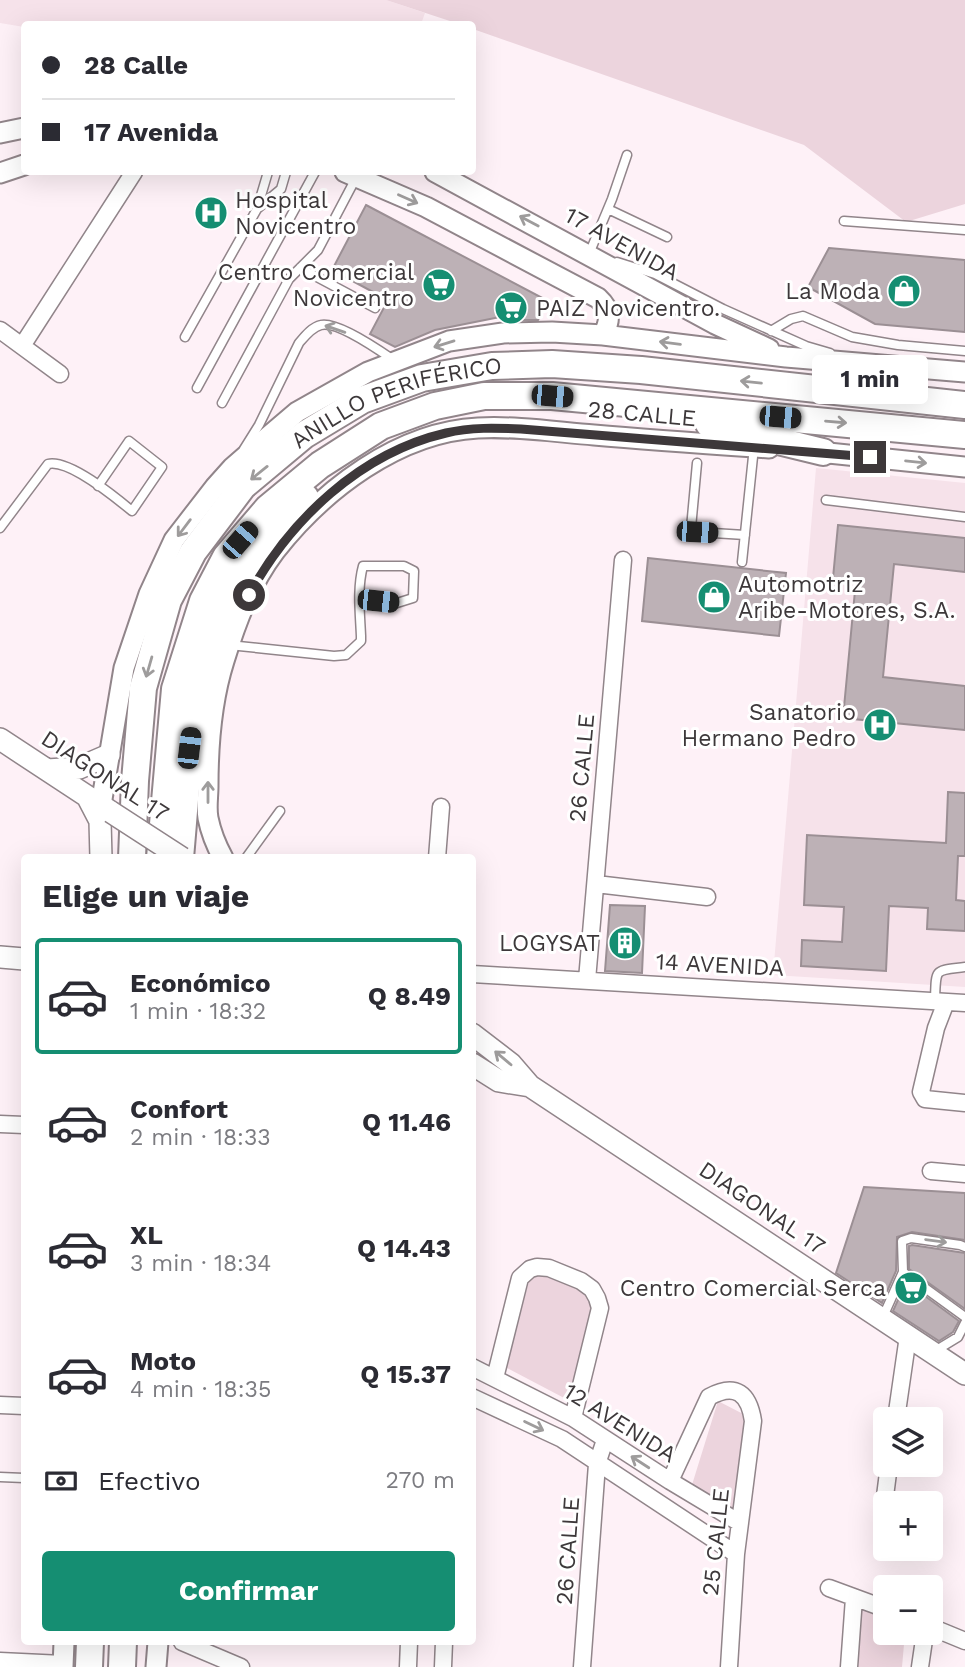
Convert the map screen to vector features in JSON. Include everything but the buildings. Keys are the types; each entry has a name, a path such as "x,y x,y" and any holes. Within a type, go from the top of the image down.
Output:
{"highway":[{"name":"ANILLO PERIFÉRICO","path":"132,854 143,688 168,600 192,552 243,486 304,435 362,400 422,378 492,366 552,364 640,370 965,405"},
{"path":"911,400 943,393 965,394"},
{"name":"ANILLO PERIFÉRICO","path":"160,854 176,689 208,590 226,557 268,508 320,465 381,426 435,407 484,396 552,396 965,435"},
{"path":"622,402 823,452"},
{"path":"181,854 195,704 202,669 226,605 252,558 285,516 381,426"},
{"path":"89,1667 90,1645"},
{"path":"122,1667 123,1645"}],"main road":[{"name":"DIAGONAL 17","path":"0,739 175,854"},
{"path":"47,770 79,768 108,755"},
{"path":"100,804 101,854"},
{"path":"0,957 21,959"},
{"name":"DIAGONAL 17","path":"476,1037 511,1064 530,1086 965,1374"},
{"name":"DIAGONAL 17","path":"476,1067 499,1081 530,1086"}],"street":[{"path":"0,133 21,129"},
{"path":"0,173 21,166"},
{"path":"22,346 132,175"},
{"path":"353,175 426,207 598,298 609,311 610,320 603,335"},
{"name":"17 AVENIDA","path":"441,175 715,324 786,357"},
{"path":"577,285 589,254"},
{"path":"0,330 60,374"},
{"name":"ANILLO PERIFÉRICO","path":"100,804 124,668 149,594 174,540 232,468 297,412 368,372 449,341 503,333 552,332 603,335 786,357 965,372"},
{"name":"28 CALLE","path":"221,854 212,837 208,816 212,708 241,609 275,552 300,523 325,497 362,470 423,440 477,428 823,452"},
{"path":"823,452 965,467"},
{"name":"26 CALLE","path":"587,980 623,560"},
{"path":"437,854 441,807"},
{"path":"596,884 708,897"},
{"name":"14 AVENIDA","path":"476,974 965,1003"},
{"path":"940,1001 921,1093 925,1099 965,1102"},
{"path":"0,1124 21,1125"},
{"path":"931,1171 965,1174"},
{"path":"495,1378 520,1278 530,1269 537,1267 549,1268 581,1281 592,1289 600,1308 573,1418"},
{"path":"898,1407 908,1336"},
{"name":"12 AVENIDA","path":"476,1369 573,1418 740,1523"},
{"name":"25 CALLE","path":"670,1481 709,1397 720,1391 737,1392 751,1405 753,1422 736,1553 729,1667"},
{"name":"12 AVENIDA","path":"476,1399 562,1439 736,1553"},
{"path":"0,1405 21,1406"},
{"name":"26 CALLE","path":"582,1667 597,1464 605,1440"},
{"path":"829,1588 873,1605"},
{"path":"849,1667 854,1598"},
{"path":"943,1632 965,1641"},
{"path":"0,1661 63,1665 64,1645"},
{"path":"156,1667 158,1645"},
{"path":"189,1645 241,1667"},
{"path":"408,1667 409,1645"},
{"path":"443,1667 444,1645"},
{"path":"920,1667 923,1645"}],"lane":[{"path":"627,155 589,254 655,274 723,309 806,346 866,364"},
{"path":"185,337 257,209 267,175"},
{"path":"257,209 281,188 285,175"},
{"path":"197,388 313,175"},
{"path":"222,403 289,279 318,250 351,175"},
{"path":"608,209 667,237"},
{"path":"845,221 965,230"},
{"path":"300,268 375,308"},
{"path":"771,331 791,319 803,316 852,337 898,345 965,351"},
{"path":"232,468 259,425 299,343 308,332 321,325 332,325 395,361"},
{"path":"0,528 48,464 55,462 66,465 132,511 162,467 129,441 98,486"},
{"path":"742,562 754,447"},
{"path":"697,463 691,528 697,532 745,535"},
{"path":"826,500 965,517"},
{"path":"229,646 346,655 361,641 359,578 363,566 404,566 414,571 412,598 397,603 360,599"},
{"path":"249,854 280,811"},
{"path":"940,1001 936,975 948,967 965,967"},
{"path":"882,1319 902,1272 902,1241 911,1238 965,1247"},
{"path":"902,1272 965,1317"},
{"path":"933,1352 958,1337 965,1323"},
{"path":"0,1477 21,1478"}],"shaded area":[{"path":"0,0 386,0 425,13 422,21 21,21 21,26 0,23"},
{"path":"386,0 965,0 965,204 906,222 804,145 476,30 476,21 450,21"},
{"name":"Sanatorio Hermano Pedro","path":"816,468 965,483 965,987 773,975"},
{"path":"533,1267 597,1292 568,1400 505,1367"},
{"path":"718,1401 747,1416 739,1521 691,1488"},
{"path":"861,1609 873,1614 873,1645 904,1645 902,1667 858,1667"}],"place":[{"name":"Hospital Novicentro","path":"211,213"},
{"name":"Centro Comercial Novicentro","path":"439,285"},
{"name":"La Moda","path":"904,291"},
{"name":"PAIZ Novicentro.","path":"511,308"},
{"name":"Automotriz Aribe-Motores, S.A.","path":"714,597"},
{"name":"Sanatorio Hermano Pedro","path":"880,725"},
{"name":"LOGYSAT","path":"625,943"},
{"name":"Centro Comercial Serca","path":"911,1288"}],"route":[{"path":"249,595 275,552 325,497 362,470 395,452 447,433 477,428 521,429 870,457"}]}
